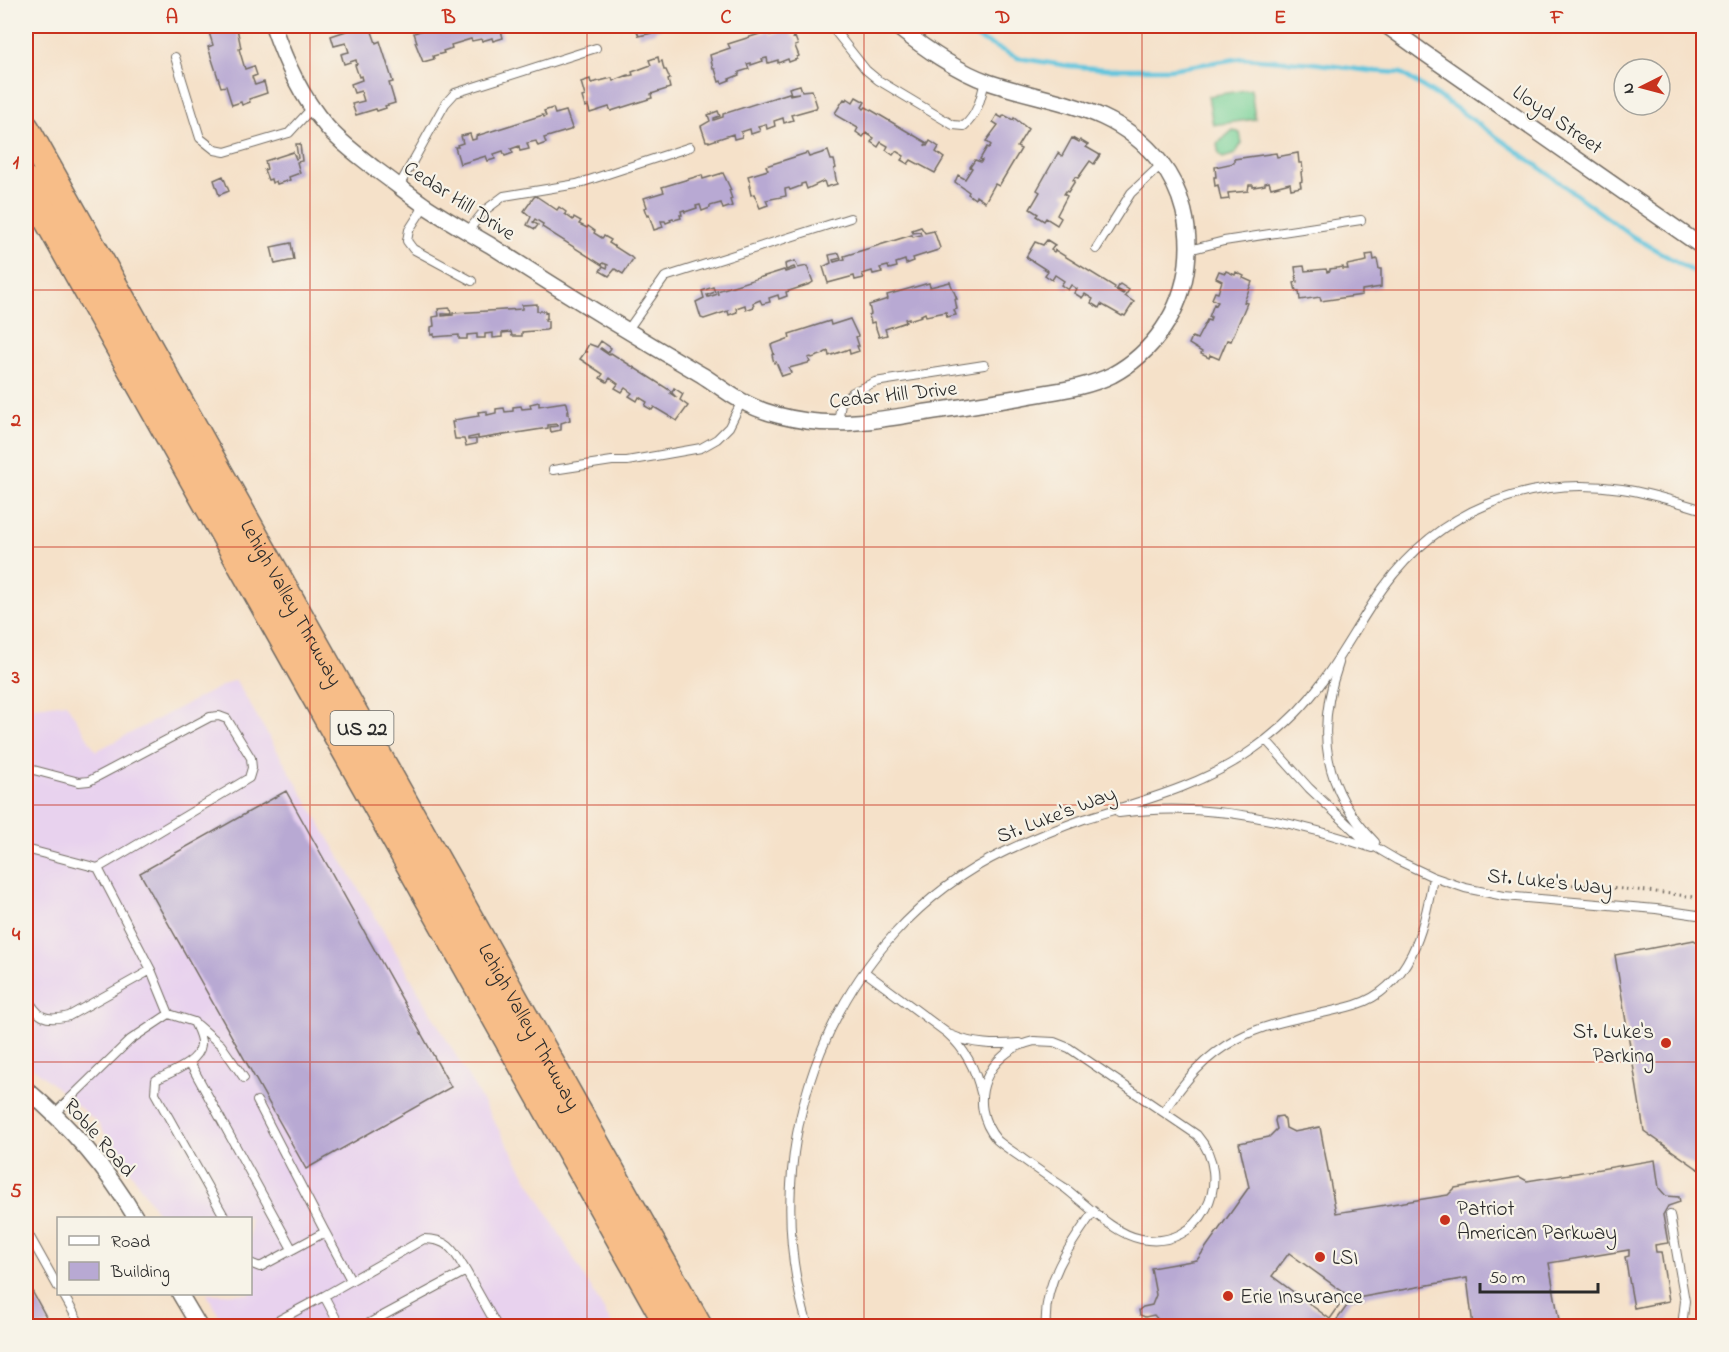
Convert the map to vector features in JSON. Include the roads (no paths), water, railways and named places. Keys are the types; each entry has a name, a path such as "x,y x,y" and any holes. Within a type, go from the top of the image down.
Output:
{"highway":[{"name":"Lehigh Valley Thruway","path":"26,129 698,1326"},
{"name":"Lehigh Valley Thruway","path":"26,181 669,1326"}],"street":[{"name":"Cedar Hill Drive","path":"273,26 296,83 328,128 351,150 425,205 742,401 805,421 857,423 1088,385 1111,375 1128,364 1144,352 1171,316 1186,274 1189,250 1184,209 1175,186 1162,164 1131,132 1108,118 1081,107 985,81 945,60 896,26"},
{"name":"Lloyd Street","path":"1388,26 1704,248"},
{"name":"Roble Road","path":"26,1089 55,1113 86,1146 135,1217"},
{"path":"181,1295 199,1326"}],"lane":[{"path":"831,26 872,75 953,125 964,126 972,119 980,102 985,81"},
{"path":"399,186 445,104 455,93 596,48"},
{"path":"175,57 200,138 215,150 225,152 289,133 312,108"},
{"path":"468,231 484,211 504,196 577,184 690,147"},
{"path":"1096,249 1131,193 1162,164"},
{"path":"425,205 409,230 407,241 413,249 472,281"},
{"path":"627,331 665,277 850,218"},
{"path":"1189,250 1224,241 1361,220"},
{"path":"838,423 842,403 853,392 875,382 984,365"},
{"path":"553,470 612,461 627,461 701,448 717,439 729,427 742,401"},
{"name":"St. Luke's Way","path":"808,1326 798,1288 790,1231 790,1187 797,1132 817,1062 836,1018 865,972 895,933 925,905 957,878 1011,848 1053,830 1161,796 1198,781 1239,759 1266,740 1309,699 1321,684 1382,589 1417,549 1447,525 1487,504 1531,492 1565,487 1598,486 1652,494 1704,510"},
{"path":"1349,641 1335,675 1329,700 1325,743 1329,766 1342,798 1360,826 1374,842 1397,860"},
{"path":"26,768 79,782 89,781 210,717 219,716 227,719 251,758 252,768 249,778 98,868 26,849"},
{"name":"St. Luke's Way","path":"1266,740 1304,783 1349,826 1375,847 1433,877 1492,894 1656,909 1704,916"},
{"path":"1083,820 1111,814 1160,809 1190,809 1238,814 1336,836 1372,848 1397,860"},
{"path":"98,868 151,970 169,1014"},
{"path":"1164,1111 1185,1080 1201,1063 1225,1045 1272,1024 1355,1005 1386,989 1401,974 1415,945 1426,915 1433,877"},
{"path":"26,996 30,1004 44,1018 55,1019 69,1016 151,970"},
{"path":"865,972 947,1033 958,1044 970,1063 981,1090 984,1114 989,1127 1001,1143 1124,1233 1147,1240 1167,1239 1189,1229 1202,1216 1213,1192 1214,1172 1211,1156 1197,1135 1164,1111 1069,1048 1054,1042 984,1043 966,1040 947,1033"},
{"path":"169,1014 194,1022 221,1045 244,1078"},
{"path":"55,1113 130,1040 169,1014"},
{"path":"194,1022 200,1035 201,1047 198,1054 189,1063 156,1080 155,1093 224,1217"},
{"path":"982,1101 986,1081 998,1060 1015,1047 1030,1042"},
{"path":"189,1063 292,1249"},
{"path":"257,1101 351,1280"},
{"path":"1046,1326 1047,1298 1056,1272 1067,1248 1094,1211"},
{"path":"1670,1215 1685,1301 1682,1326"},
{"path":"26,1230 57,1285"},
{"path":"252,1264 260,1267 325,1232"},
{"path":"268,1326 424,1239 438,1239 454,1250 497,1326"},
{"path":"364,1326 466,1271"},
{"path":"64,1295 81,1326"},
{"path":"324,1296 340,1326"}],"waterway":[{"path":"953,26 1018,58 1069,66 1107,69 1170,69 1243,58 1401,73 1524,156 1632,236 1704,278"}],"place":[{"name":"St. Luke's Parking","path":"1666,1043"},
{"name":"Patriot American Parkway","path":"1445,1220"},
{"name":"LSI","path":"1320,1257"},
{"name":"Erie Insurance","path":"1228,1296"}]}
